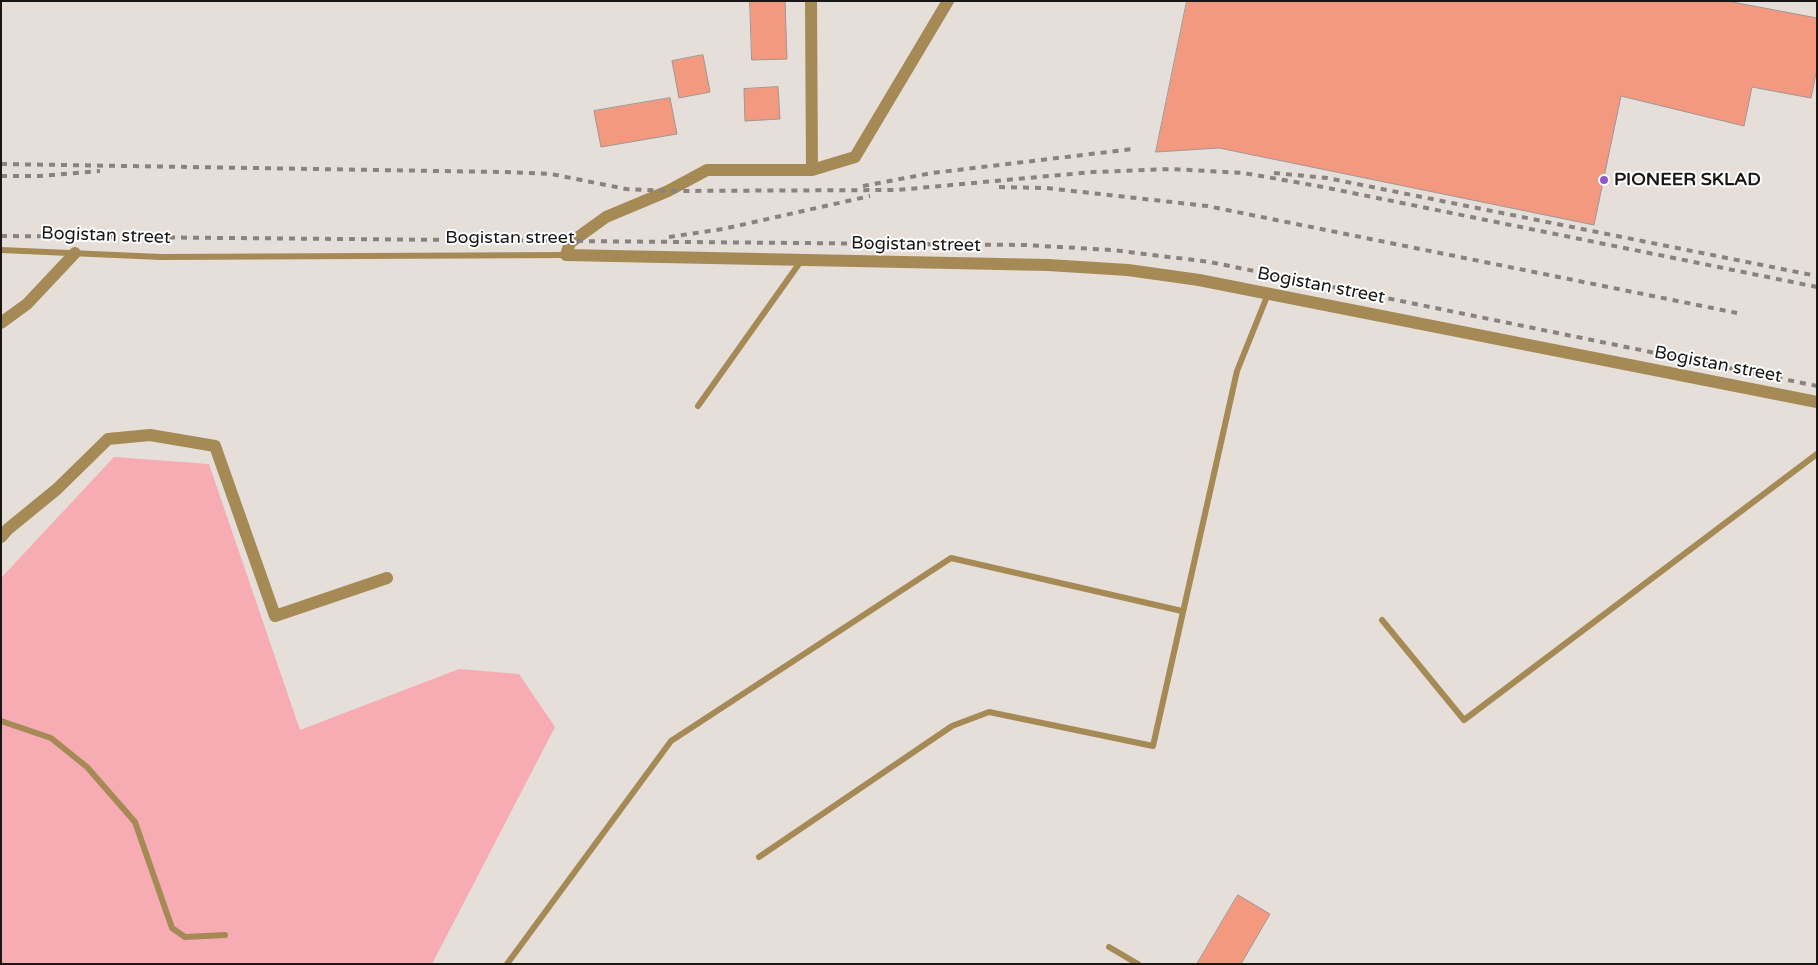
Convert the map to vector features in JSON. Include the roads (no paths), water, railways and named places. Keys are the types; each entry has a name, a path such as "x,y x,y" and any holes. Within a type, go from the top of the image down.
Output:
{"street":[{"path":"811,1 812,170"},
{"path":"566,255 570,243 606,217 668,191 707,170 812,170 855,157 948,1"},
{"path":"1,323 27,304 75,253"},
{"name":"Bogistan street","path":"566,255 1048,265 1128,270 1199,280 1817,402"},
{"path":"1,537 8,528 57,489 108,439 150,435 215,446 275,616 387,578"}],"lane":[{"name":"Bogistan street","path":"1,250 161,257 566,255"},
{"path":"698,406 801,261"},
{"path":"759,857 952,726 990,712 1153,746 1237,371 1268,294"},
{"path":"1382,620 1464,720 1817,454"},
{"path":"507,964 671,741 951,558 1182,611"},
{"path":"1,721 51,738 88,767 135,822 172,928 184,937 225,935"},
{"path":"1109,947 1138,964"}],"railway":[{"path":"863,186 932,173 1133,149"},
{"path":"1,164 502,172 551,174 626,189 668,191 897,190 1093,172 1172,169 1244,173 1323,187 1817,287"},
{"path":"1,176 39,176 100,171"},
{"path":"1274,173 1327,178 1817,276"},
{"path":"999,187 1046,188 1207,206 1737,313"},
{"path":"669,237 723,229 870,196"},
{"path":"1,236 1025,245 1112,250 1210,262 1817,386"}],"place":[{"name":"PIONEER SKLAD","path":"1604,180"}]}
